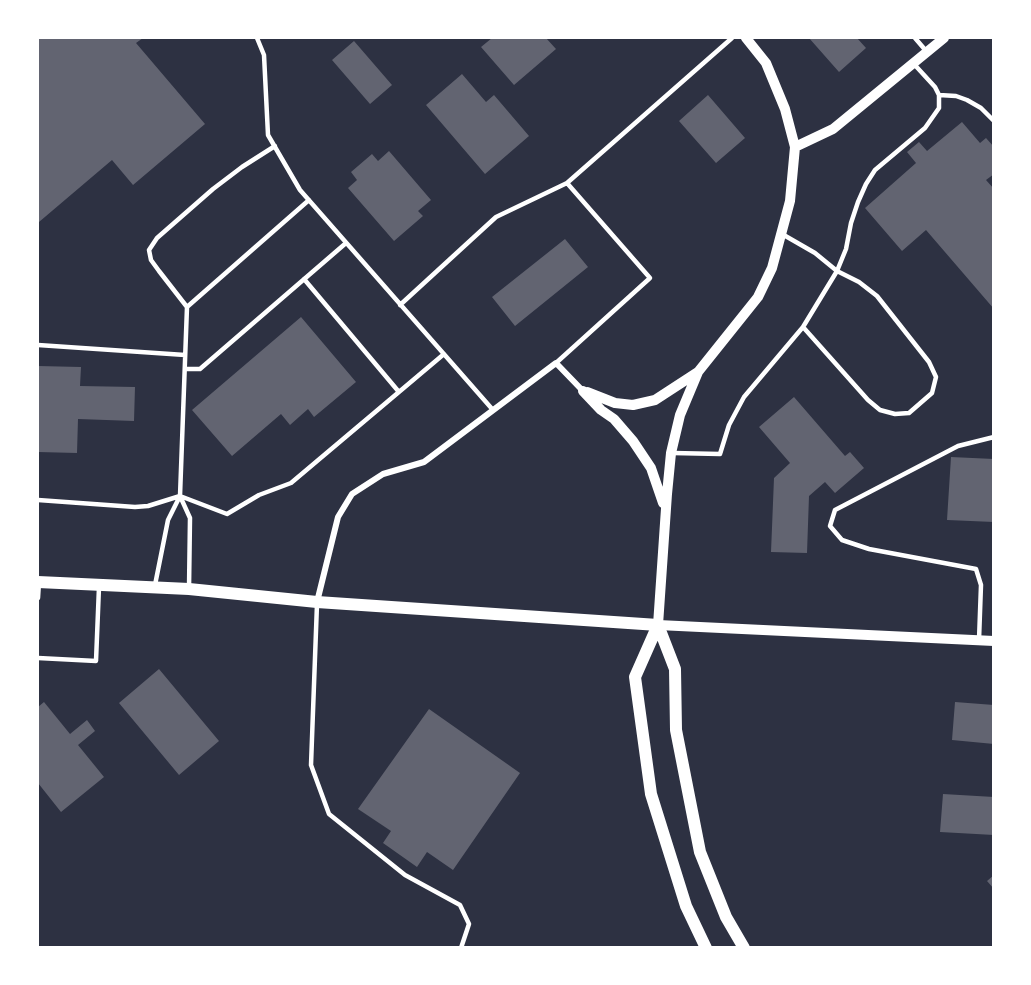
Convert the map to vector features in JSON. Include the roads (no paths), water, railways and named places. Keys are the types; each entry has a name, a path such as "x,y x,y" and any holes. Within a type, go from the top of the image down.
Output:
{"main road":[{"path":"38,582 189,589 318,602 658,625"},
{"path":"658,625 675,669 676,730 700,852 726,917 744,948"},
{"path":"658,625 635,677 651,794 686,906 706,948"}],"street":[{"path":"583,391 615,403 633,405 655,400 677,387 698,372 758,297 772,268 790,201 795,147 785,109 766,63 746,38"},
{"path":"795,147 833,129 944,38"},
{"path":"318,602 338,517 352,494 383,474 424,462 556,363 625,430 651,468 666,514"},
{"path":"698,372 680,415 671,453 658,625 993,641"}],"lane":[{"path":"258,38 264,55 268,135 300,190 493,411"},
{"path":"400,305 496,217 567,183 732,38"},
{"path":"915,38 927,52"},
{"path":"671,453 720,454 729,425 744,397 803,327 837,271 846,249 850,224 866,184 875,170 925,128 934,117 939,108 939,95 935,87 913,63"},
{"path":"939,95 956,96 968,100 981,108 993,121"},
{"path":"155,587 168,519 180,496 187,307 151,260 149,250 157,238 213,189 275,146"},
{"path":"556,363 650,278 567,183"},
{"path":"187,307 309,200"},
{"path":"782,234 815,254 837,271 859,282 877,296 929,362 936,377 932,393 909,413 895,414 880,410 867,400 803,327"},
{"path":"185,369 200,369 346,243"},
{"path":"304,279 399,392"},
{"path":"38,345 185,355"},
{"path":"38,500 141,507 180,496 227,514 259,495 291,483 444,354"},
{"path":"979,640 981,585 976,569 869,549 842,540 830,526 835,510 958,446 993,437"},
{"path":"180,496 190,518 189,589"},
{"path":"38,582 38,598"},
{"path":"38,658 96,661 99,585"},
{"path":"318,602 311,765 329,814 405,875 460,905 469,924 461,948"}]}
